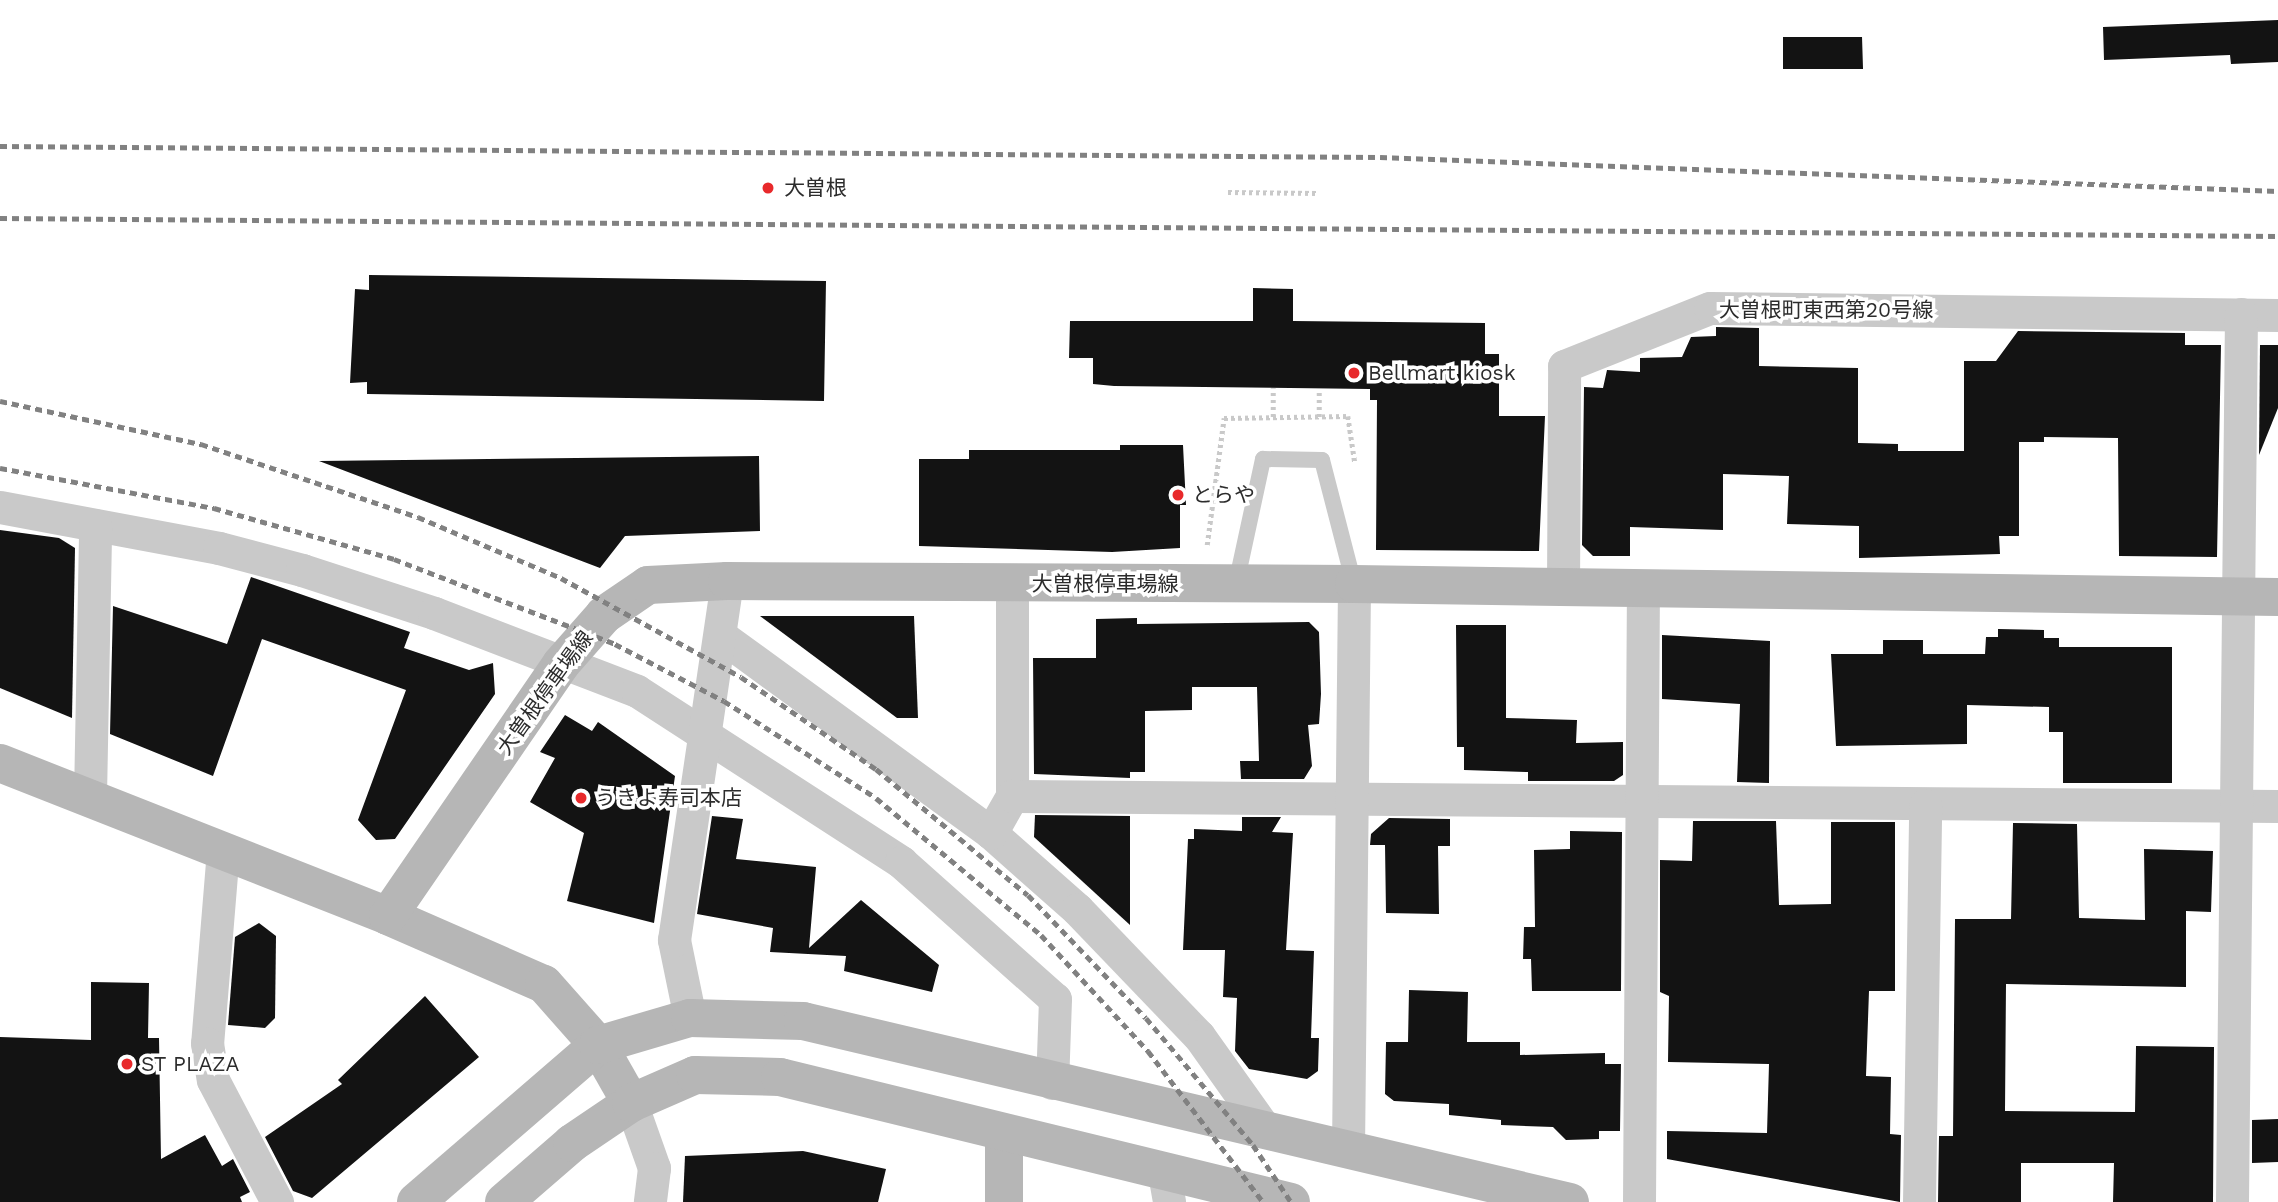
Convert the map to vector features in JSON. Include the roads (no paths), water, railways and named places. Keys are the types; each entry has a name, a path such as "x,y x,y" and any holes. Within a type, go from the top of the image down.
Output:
{"street":[{"name":"大曽根町東西第20号線","path":"1563,588 1564,366 1710,308 2278,315"},
{"path":"2232,1202 2241,314"},
{"path":"0,508 95,525 302,570 434,613 636,691 901,862 1055,999 1052,1083"},
{"path":"90,796 95,525"},
{"path":"690,1018 674,940 702,732 721,636 727,581"},
{"name":"大曽根停車場線","path":"388,916 561,664 604,615 648,585 727,581 1354,584 2278,597"},
{"path":"991,833 1012,796 1012,583"},
{"path":"1348,1150 1354,584"},
{"path":"1639,1202 1643,589"},
{"path":"721,636 991,833 1077,909 1199,1036 1265,1129"},
{"path":"0,762 388,916 544,984 598,1045 631,1103 654,1168 650,1202"},
{"path":"1012,796 2278,806"},
{"path":"1919,1202 1925,805"},
{"path":"223,850 207,1043 213,1080 277,1202"},
{"path":"416,1202 598,1045 690,1018 803,1021 1052,1083 1265,1129 1570,1202"},
{"path":"504,1202 572,1143 631,1103 695,1075 780,1077 1004,1134 1167,1188 1291,1202"},
{"path":"1004,1134 1004,1202"}],"lane":[{"path":"1236,584 1263,459 1322,460 1354,584"}],"railway":[{"path":"0,146 1380,157 2278,191"},
{"path":"0,218 2278,236"},
{"path":"0,401 201,444 418,517 561,578 741,677 876,769 1028,895 1146,1018 1253,1145 1291,1202"},
{"path":"0,468 214,508 394,559 615,644 724,701 876,798 1041,935 1148,1051 1263,1202"}],"place":[{"name":"大曽根","path":"768,188"},
{"name":"Bellmart kiosk","path":"1354,373"},
{"name":"とらや","path":"1178,495"},
{"name":"うきよ寿司本店","path":"581,798"},
{"name":"ST PLAZA","path":"127,1064"}]}
